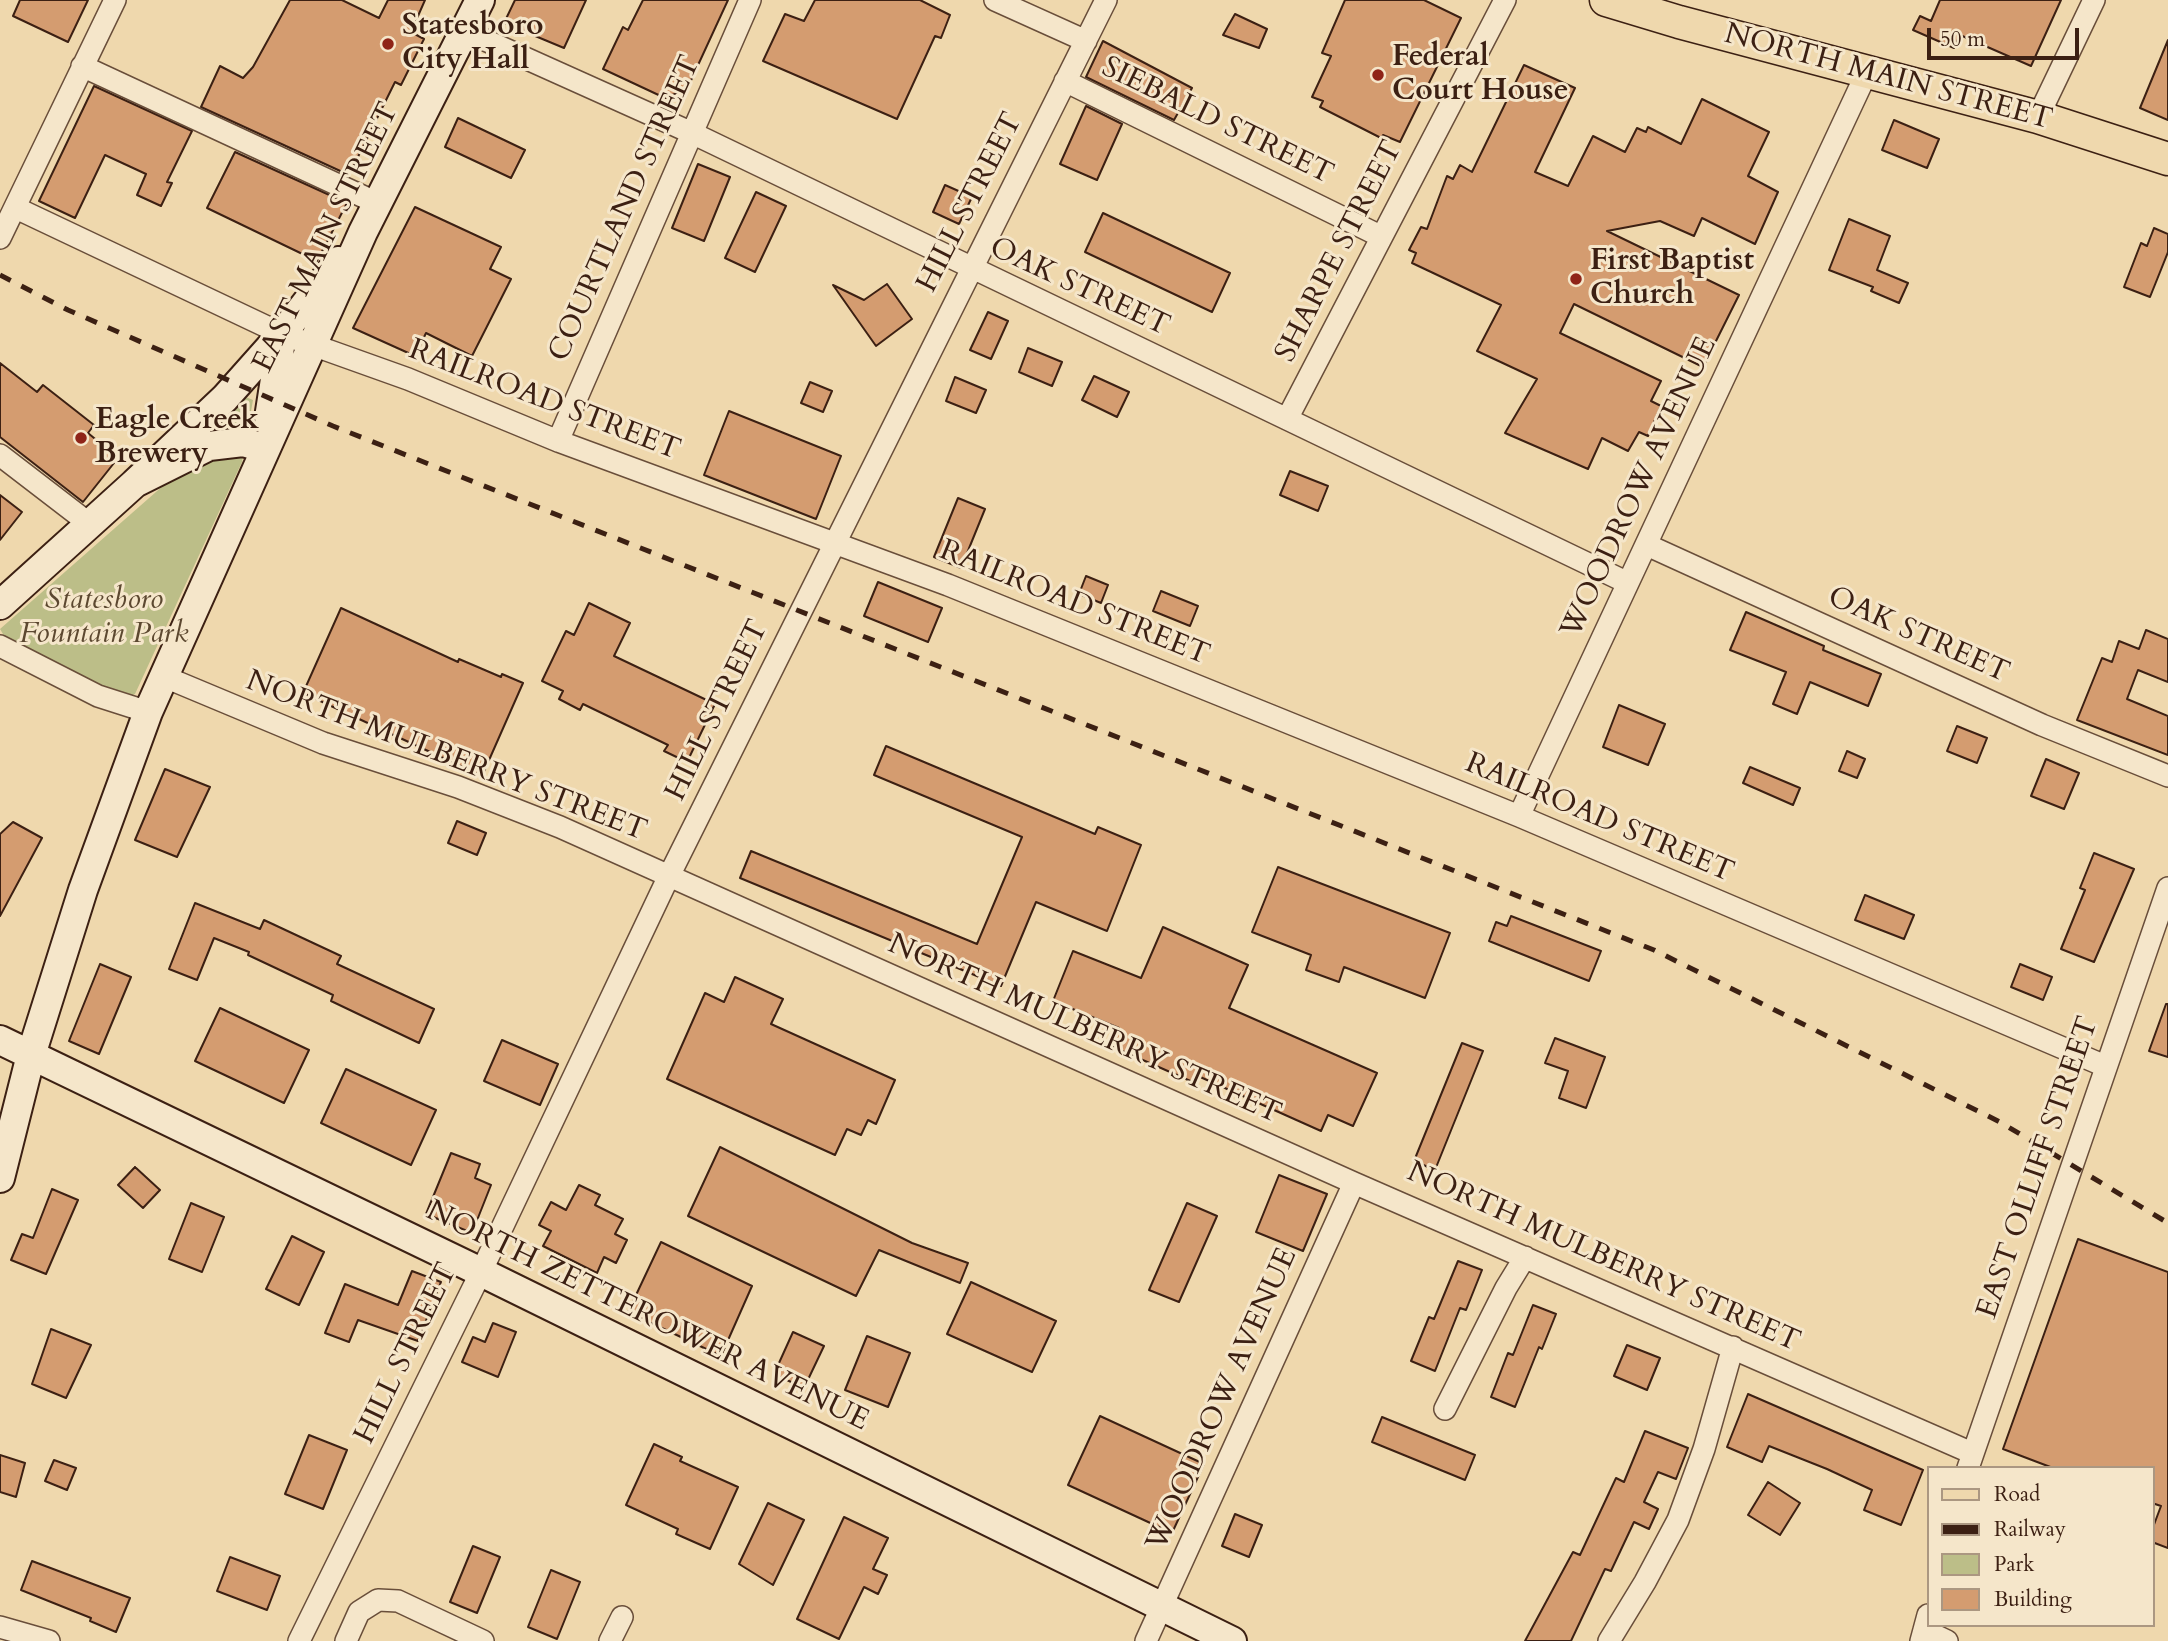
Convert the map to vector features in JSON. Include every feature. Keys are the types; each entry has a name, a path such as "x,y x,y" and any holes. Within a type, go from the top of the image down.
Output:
{"main road":[{"name":"EAST MAIN STREET","path":"0,1178 31,1055 83,890 148,712 363,232 480,0"},
{"name":"NORTH MAIN STREET","path":"1606,0 1679,22 2038,117 2168,159"},
{"path":"0,605 91,525 225,398 282,334 363,232"},
{"path":"135,483 209,446 243,442 265,448 282,334"},
{"name":"NORTH ZETTEROWER AVENUE","path":"0,1040 481,1272 1232,1641"}],"street":[{"path":"0,238 115,0"},
{"name":"COURTLAND STREET","path":"558,441 750,0"},
{"name":"SIEBALD STREET","path":"995,0 1086,41"},
{"name":"HILL STREET","path":"299,1641 481,1272 668,878 1106,0"},
{"name":"SHARPE STREET","path":"1287,419 1504,0"},
{"path":"2038,117 2094,0"},
{"name":"OAK STREET","path":"465,31 692,133 971,270 1628,583"},
{"path":"82,66 377,204"},
{"name":"WOODROW AVENUE","path":"1519,816 1868,70"},
{"name":"SIEBALD STREET","path":"1065,80 1380,236"},
{"name":"RAILROAD STREET","path":"16,208 282,334 558,441 948,584 1519,816 2105,1066"},
{"path":"0,455 91,525"},
{"name":"OAK STREET","path":"1647,545 2042,725 2168,776"},
{"path":"0,646 98,696 148,712"},
{"name":"NORTH MULBERRY STREET","path":"165,677 323,743 458,787 560,827 668,878 1354,1183 1733,1347 1970,1460"},
{"name":"EAST OLLIFF STREET","path":"1970,1460 2168,888"},
{"name":"WOODROW AVENUE","path":"1146,1641 1354,1183"},
{"path":"1445,1409 1506,1288 1525,1257"},
{"path":"1609,1641 1678,1520 1704,1449 1733,1347"},
{"path":"346,1641 359,1612 379,1600 398,1601 482,1641"},
{"path":"610,1641 622,1617"},
{"path":"0,1626 49,1641"},
{"path":"1924,1629 1947,1641"}],"green space":[{"name":"Statesboro Fountain Park","path":"241,395 253,400 242,462 135,694 128,697 9,644 0,629 173,477 188,444"}],"building":[{"path":"20,0 88,0 68,42 13,16"},
{"path":"290,0 342,0 379,18 388,0 425,0 411,32 424,39 401,85 395,82 349,175 201,107 220,66 243,78 253,67"},
{"path":"515,0 586,0 564,48 504,23"},
{"path":"643,0 728,0 687,89 665,98 603,69 623,27 628,30"},
{"path":"815,0 920,0 950,15 941,38 935,36 897,119 763,61 785,14 804,21"},
{"name":"Federal Court House","path":"1345,0 1424,0 1461,18 1400,142 1383,135 1381,138 1320,107 1323,101 1312,97 1331,56 1322,53"},
{"path":"1940,0 2061,0 2031,66 1960,35 1954,48 1913,30 1920,16 1931,21"},
{"path":"1235,14 1267,29 1259,48 1223,35"},
{"path":"2168,40 2168,120 2140,108"},
{"path":"1103,41 1192,88 1174,120 1086,77"},
{"name":"First Baptist Church","path":"1524,65 1575,88 1535,172 1568,186 1593,136 1625,152 1637,128 1646,132 1648,127 1681,144 1702,99 1769,132 1748,176 1778,192 1755,244 1702,218 1694,236 1660,221 1607,231 1739,295 1703,367 1574,304 1560,333 1661,381 1651,401 1661,406 1648,436 1639,432 1628,451 1602,438 1588,469 1505,433 1537,379 1477,351 1501,305 1412,263 1416,253 1409,250 1421,227 1427,229 1447,176 1453,179 1460,165 1472,172"},
{"path":"94,86 192,131 167,182 172,183 161,206 137,195 146,174 105,155 75,218 39,201"},
{"path":"1086,106 1122,124 1097,180 1060,164"},
{"path":"458,118 525,150 511,178 445,147"},
{"path":"1894,120 1939,139 1927,168 1882,150"},
{"path":"235,152 347,203 317,261 207,208"},
{"path":"698,164 730,177 704,241 672,228"},
{"path":"945,185 972,197 959,224 933,212"},
{"path":"756,192 786,206 755,272 725,258"},
{"path":"415,207 501,247 490,269 511,279 472,356 426,333 415,356 353,328"},
{"path":"1103,213 1230,273 1212,312 1085,252"},
{"path":"1849,219 1890,236 1877,270 1908,283 1899,303 1871,291 1873,287 1829,270"},
{"path":"2154,228 2168,234 2168,252 2150,297 2124,287 2141,243 2147,246"},
{"path":"887,284 912,319 876,346 833,285 864,300"},
{"path":"988,312 1008,321 991,359 970,350"},
{"path":"1028,348 1062,362 1052,386 1019,372"},
{"path":"0,363 37,392 43,385 94,425 88,433 118,458 83,502 0,437"},
{"path":"1094,376 1129,392 1117,417 1082,400"},
{"path":"955,377 986,390 976,413 946,401"},
{"path":"810,382 832,391 823,412 801,403"},
{"path":"729,411 841,456 816,519 704,475"},
{"path":"1290,471 1328,486 1318,511 1280,495"},
{"path":"0,495 22,512 0,540"},
{"path":"958,498 985,509 961,568 934,557"},
{"path":"1086,576 1108,585 1101,603 1079,594"},
{"path":"878,582 942,608 928,642 864,616"},
{"path":"1161,591 1198,606 1190,626 1153,611"},
{"path":"589,603 630,623 614,656 715,704 687,762 664,751 668,745 583,704 580,710 559,699 563,691 542,681 566,631 574,635"},
{"path":"341,608 458,662 459,659 501,677 502,674 523,683 482,776 303,693"},
{"path":"1746,612 1824,646 1823,650 1881,674 1868,706 1810,682 1797,714 1773,704 1786,672 1730,650"},
{"path":"2146,630 2168,639 2168,682 2138,670 2127,699 2168,716 2168,755 2077,720 2102,658 2112,662 2119,641 2139,649"},
{"path":"1619,705 1665,724 1648,765 1603,747"},
{"path":"1957,726 1987,738 1977,763 1947,751"},
{"path":"886,746 1095,834 1098,827 1141,845 1107,931 1036,902 1001,986 740,878 751,851 977,944 1022,837 874,775"},
{"path":"1847,751 1865,759 1857,778 1839,771"},
{"path":"2046,759 2079,773 2064,809 2031,796"},
{"path":"1750,767 1800,788 1793,805 1743,783"},
{"path":"165,769 210,787 177,857 135,840"},
{"path":"457,821 486,833 477,855 448,843"},
{"path":"13,822 42,838 0,916 0,834"},
{"path":"2094,853 2134,869 2094,962 2061,949 2085,890 2080,888"},
{"path":"1278,867 1450,933 1425,998 1344,967 1339,982 1306,970 1311,955 1252,932"},
{"path":"1865,895 1914,915 1904,939 1855,920"},
{"path":"195,903 260,929 264,920 341,956 337,964 434,1009 419,1043 331,1001 333,995 248,955 249,952 214,938 197,980 169,969"},
{"path":"1511,916 1601,951 1589,981 1489,941 1496,922 1507,926"},
{"path":"1163,927 1248,965 1229,1008 1377,1073 1353,1126 1328,1115 1321,1131 1198,1076 1195,1083 1111,1046 1119,1028 1053,1001 1073,951 1141,978"},
{"path":"100,964 131,977 99,1054 69,1041"},
{"path":"2020,964 2052,977 2043,1000 2011,987"},
{"path":"735,977 783,999 771,1024 895,1080 876,1124 868,1120 861,1135 847,1129 835,1155 667,1079 705,993 724,1002"},
{"path":"2168,1004 2168,1057 2149,1051"},
{"path":"220,1008 309,1050 284,1103 195,1061"},
{"path":"1555,1038 1605,1057 1586,1108 1559,1098 1568,1071 1545,1063"},
{"path":"502,1040 558,1064 540,1105 484,1081"},
{"path":"1462,1043 1483,1051 1435,1170 1414,1161"},
{"path":"346,1069 436,1110 411,1165 321,1123"},
{"path":"720,1147 912,1243 968,1263 960,1283 879,1250 856,1296 688,1216"},
{"path":"451,1153 480,1164 475,1178 491,1185 472,1233 426,1214"},
{"path":"135,1167 160,1190 143,1208 118,1185"},
{"path":"1279,1175 1327,1194 1303,1251 1256,1232"},
{"path":"579,1185 600,1195 595,1205 623,1219 615,1234 627,1240 616,1263 604,1257 597,1273 543,1246 551,1231 539,1225 551,1202 566,1210"},
{"path":"52,1189 78,1200 46,1274 11,1260 22,1234 33,1238"},
{"path":"191,1203 224,1217 202,1272 169,1259"},
{"path":"1187,1203 1217,1216 1179,1302 1149,1290"},
{"path":"292,1236 324,1252 299,1305 266,1289"},
{"path":"2078,1239 2168,1272 2168,1548 2154,1543 2154,1525 2161,1506 2154,1504 2154,1466 2048,1466 2003,1449"},
{"path":"661,1242 752,1286 721,1356 628,1312"},
{"path":"1458,1261 1482,1270 1466,1310 1460,1308 1435,1371 1411,1361 1429,1317 1434,1319"},
{"path":"412,1271 441,1282 418,1341 358,1320 349,1342 325,1333 345,1284 398,1305"},
{"path":"971,1282 1056,1321 1032,1372 947,1334"},
{"path":"1533,1305 1556,1314 1542,1349 1539,1347 1515,1407 1491,1397 1508,1353 1513,1355"},
{"path":"493,1323 516,1332 498,1377 462,1362 473,1337 485,1342"},
{"path":"51,1329 91,1345 66,1398 32,1384"},
{"path":"793,1332 824,1346 804,1388 774,1374"},
{"path":"867,1336 910,1353 888,1407 845,1390"},
{"path":"1627,1345 1660,1358 1647,1390 1614,1376"},
{"path":"1748,1394 1923,1470 1901,1525 1864,1510 1872,1490 1827,1469 1769,1446 1762,1462 1727,1447"},
{"path":"1100,1416 1204,1464 1172,1533 1068,1485"},
{"path":"1382,1417 1475,1455 1465,1480 1372,1442"},
{"path":"1645,1431 1688,1448 1676,1479 1658,1472 1644,1502 1658,1509 1649,1529 1634,1522 1611,1571 1605,1569 1571,1641 1525,1641 1573,1552 1580,1555 1616,1478 1624,1482"},
{"path":"309,1435 347,1450 323,1509 285,1494"},
{"path":"654,1444 682,1457 680,1461 738,1487 710,1549 676,1534 678,1529 626,1505"},
{"path":"0,1455 25,1463 16,1497 0,1492"},
{"path":"54,1460 76,1468 67,1490 45,1481"},
{"path":"1768,1482 1800,1503 1780,1535 1748,1515"},
{"path":"768,1503 804,1520 773,1585 739,1564"},
{"path":"1235,1514 1262,1525 1249,1557 1222,1546"},
{"path":"844,1517 888,1538 873,1569 887,1575 878,1594 864,1587 839,1639 797,1619"},
{"path":"473,1546 500,1557 477,1613 450,1602"},
{"path":"230,1557 280,1576 267,1610 217,1591"},
{"path":"32,1561 130,1598 116,1632 90,1621 91,1618 21,1590"},
{"path":"551,1570 580,1582 557,1639 528,1627"}],"railway":[{"path":"0,275 68,310 333,426 1654,950 2000,1122 2168,1223"}],"place":[{"name":"Statesboro City Hall","path":"388,44"},
{"name":"Federal Court House","path":"1378,75"},
{"name":"First Baptist Church","path":"1576,279"},
{"name":"Eagle Creek Brewery","path":"81,438"}]}
